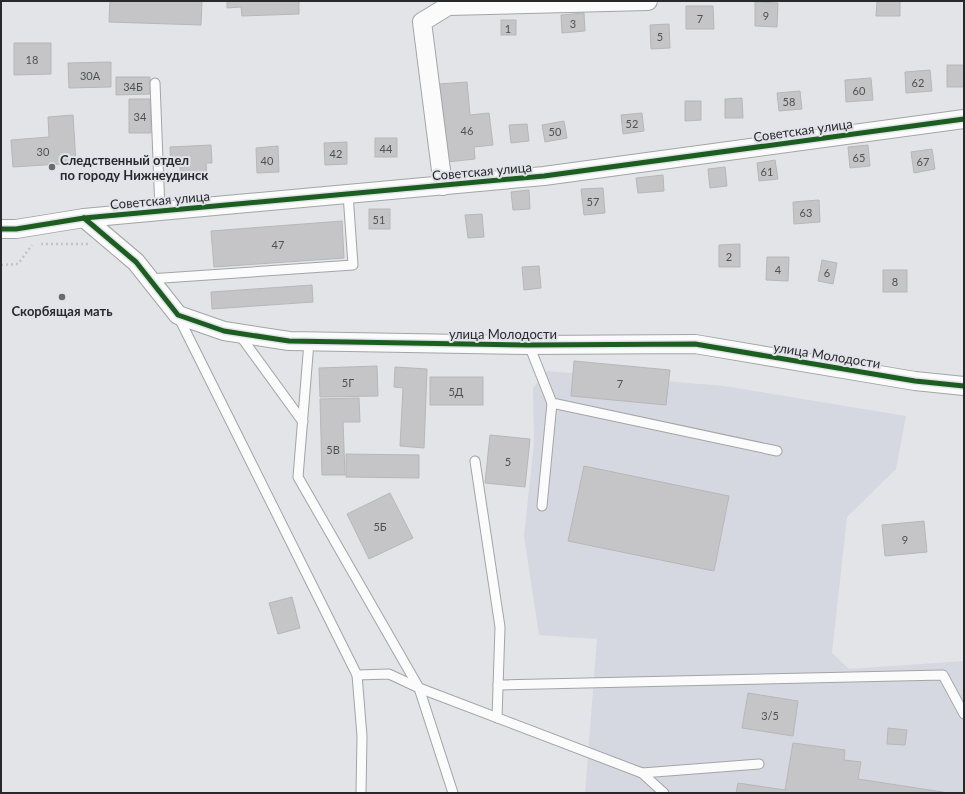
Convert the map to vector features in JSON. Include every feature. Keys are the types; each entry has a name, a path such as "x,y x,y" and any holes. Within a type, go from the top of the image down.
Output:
{"street":[{"path":"443,186 422,22 448,6 648,1"},
{"name":"Советская улица","path":"1,230 84,218 544,176 964,119"},
{"path":"84,218 136,262 178,315"},
{"name":"улица Молодости","path":"178,315 224,331 289,341 529,345 695,344 915,380 964,386"}],"lane":[{"path":"155,83 160,211"},
{"path":"149,279 353,265 348,194"},
{"path":"178,315 357,675 362,736 361,793"},
{"path":"238,333 303,422"},
{"path":"309,342 298,477 419,688 453,793"},
{"path":"529,345 552,403 542,506"},
{"path":"552,403 777,451"},
{"path":"475,461 500,626 497,718"},
{"path":"357,675 389,674 419,688 642,773 664,793"},
{"path":"498,685 943,675 964,714"},
{"path":"642,773 759,764"}],"path":[{"path":"1,265 18,264 33,244"},
{"path":"40,244 115,244"}],"shaded area":[{"path":"547,371 724,386 906,416 896,469 847,517 832,653 849,669 964,661 964,793 585,793 597,639 539,635 524,536 534,443 533,388"}],"building":[{"path":"110,1 202,1 201,25 109,22"},
{"path":"227,1 299,1 299,14 242,16 241,7 227,8"},
{"path":"877,1 900,1 900,16 876,16"},
{"path":"755,2 778,3 777,27 755,26"},
{"path":"686,6 713,6 714,29 686,29"},
{"path":"584,13 585,31 562,33 561,15"},
{"path":"501,20 516,20 516,35 501,35"},
{"path":"669,24 670,48 651,49 650,25"},
{"path":"14,43 51,43 51,74 14,75"},
{"path":"111,62 111,87 69,88 68,63"},
{"path":"947,65 964,65 964,87 947,87"},
{"path":"930,70 932,91 906,93 905,72"},
{"path":"116,77 150,77 150,94 116,95"},
{"path":"871,78 873,100 846,102 845,80"},
{"path":"467,82 470,115 489,113 493,145 474,147 475,159 447,162 439,84"},
{"path":"800,91 802,109 779,111 777,93"},
{"path":"742,98 743,118 725,118 725,99"},
{"path":"129,99 150,99 151,133 129,133"},
{"path":"685,101 701,101 701,120 685,121"},
{"path":"642,113 644,131 623,134 621,115"},
{"path":"73,115 76,163 13,167 11,140 49,137 48,117"},
{"path":"564,121 567,138 545,142 542,125"},
{"path":"527,124 529,141 511,143 509,125"},
{"path":"375,138 397,138 397,157 375,157"},
{"path":"347,142 347,164 325,165 324,143"},
{"path":"211,145 212,163 206,163 207,178 181,179 180,166 171,166 170,147"},
{"path":"868,145 870,166 850,168 848,147"},
{"path":"278,146 279,172 257,173 256,148"},
{"path":"932,149 935,169 914,173 911,152"},
{"path":"775,160 778,179 759,181 757,163"},
{"path":"725,167 727,186 710,188 708,169"},
{"path":"663,175 664,191 638,193 636,178"},
{"path":"603,188 605,213 584,215 581,189"},
{"path":"529,190 530,209 513,210 511,192"},
{"path":"819,200 820,222 794,224 793,202"},
{"path":"369,209 390,209 390,229 369,229"},
{"path":"482,214 484,237 468,238 465,215"},
{"path":"342,221 344,258 214,267 211,231"},
{"path":"740,244 740,267 719,267 719,245"},
{"path":"767,257 789,257 788,281 766,280"},
{"path":"822,260 837,263 833,284 818,281"},
{"path":"539,266 541,288 524,290 522,267"},
{"path":"883,270 907,270 907,292 883,292"},
{"path":"312,285 313,302 212,309 211,292"},
{"path":"574,361 670,370 666,405 571,396"},
{"path":"377,366 378,396 320,397 319,368"},
{"path":"395,367 427,369 424,448 400,446 403,388 394,387"},
{"path":"430,377 483,377 483,405 430,405"},
{"path":"359,398 360,422 343,422 345,475 322,475 320,399"},
{"path":"490,435 530,439 525,487 485,483"},
{"path":"346,454 419,455 419,478 346,477"},
{"path":"584,466 729,496 714,571 568,541"},
{"path":"390,493 413,538 369,559 347,514"},
{"path":"924,521 927,552 885,556 882,525"},
{"path":"292,597 300,628 278,634 269,603"},
{"path":"748,693 798,701 793,736 742,728"},
{"path":"888,728 907,730 905,745 887,744"},
{"path":"793,743 845,750 844,760 861,762 858,779 949,793 736,793 738,783 785,790"}],"cycle path":[{"path":"1,229 16,229 84,218 544,176 964,119"},
{"path":"84,218 136,262 178,315 224,331 289,341 529,345 695,344 915,381 964,386"}],"place":[{"name":"Следственный отдел по городу Нижнеудинск","path":"52,167"},
{"name":"Скорбящая мать","path":"62,297"}]}
